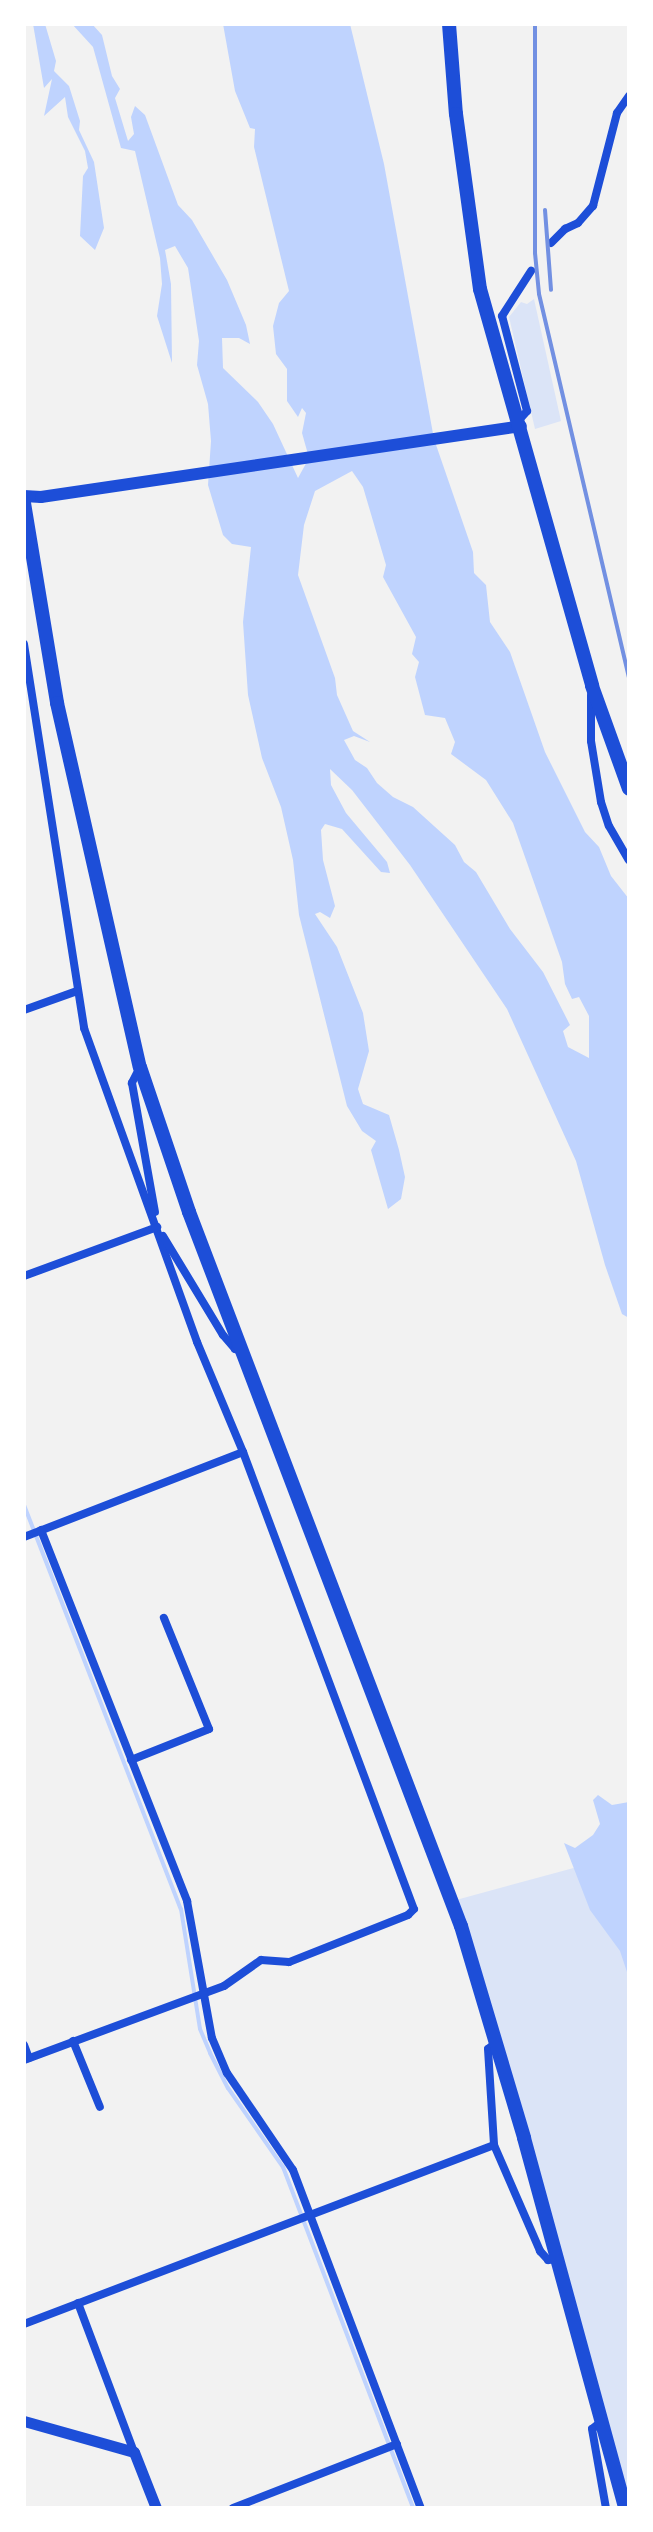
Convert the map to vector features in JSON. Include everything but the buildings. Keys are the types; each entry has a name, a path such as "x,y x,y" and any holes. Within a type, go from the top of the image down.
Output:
{"highway":[{"path":"449,24 456,114 473,246 489,324 520,423 592,686 629,789"},
{"path":"24,503 60,717 140,1067 189,1212 411,1788 461,1926 497,2042 625,2508"}],"main road":[{"path":"24,496 41,497 503,429 520,423"}],"street":[{"path":"551,243 565,229 578,223 593,206 617,113 629,96"},
{"path":"520,423 527,411 502,316 531,271"},
{"path":"24,644 84,1028 197,1342 243,1452 414,1909 408,1915 289,1962 261,1960 230,1983 27,2059 24,2045"},
{"path":"592,686 591,741 601,802 609,826 629,860"},
{"path":"24,1010 77,991"},
{"path":"140,1067 132,1083 157,1227 223,1335 235,1349 243,1351"},
{"path":"24,1276 157,1227"},
{"path":"24,1537 243,1452"},
{"path":"41,1530 187,1901 208,2028 221,2061 288,2162 421,2508"},
{"path":"131,1760 209,1729 164,1618"},
{"path":"73,2041 100,2107"},
{"path":"497,2042 488,2049 494,2145 540,2251 548,2260 558,2259"},
{"path":"24,2324 494,2145"},
{"path":"78,2303 154,2507"},
{"path":"24,2421 134,2452"},
{"path":"602,2422 592,2429 606,2508"},
{"path":"233,2508 397,2444"}],"shaded area":[{"path":"534,299 561,421 535,429 509,317 521,302 527,304"},
{"path":"629,1853 629,2496 456,1900"}],"water":[{"path":"33,24 45,24 56,61 54,71 69,86 80,121 79,130 94,162 104,228 95,250 80,236 83,176 88,168 85,151 68,117 65,97 44,116 52,79 44,88"},
{"path":"72,24 92,24 102,35 112,76 120,89 115,98 128,141 134,134 131,117 135,106 145,115 178,205 192,220 227,280 246,325 250,344 239,338 222,338 223,368 258,402 273,424 298,478 309,458 302,433 306,413 302,408 298,417 287,401 287,369 276,354 273,326 279,303 289,291 254,147 255,129 250,128 235,91 223,24 350,24 384,164 434,439 473,552 474,573 486,585 490,622 510,652 545,752 585,832 599,847 611,876 629,899 629,1318 622,1314 605,1265 576,1161 507,1009 410,865 352,790 330,769 331,785 346,813 387,862 390,873 381,872 342,829 325,824 321,830 323,860 335,906 330,918 320,912 315,914 337,947 363,1013 369,1051 358,1089 363,1104 389,1115 399,1150 405,1177 401,1199 388,1209 371,1150 376,1141 362,1131 347,1106 299,915 293,860 281,807 262,758 248,695 243,622 251,547 232,544 223,535 208,485 211,441 208,404 197,365 199,341 188,268 175,246 165,250 171,284 172,363 157,316 162,284 160,258 135,151 121,148 93,47","holes":["352,471 363,487 386,565 383,577 416,637 412,654 419,662 415,677 425,715 445,718 455,742 451,754 486,780 513,823 562,962 565,984 572,999 579,997 589,1016 589,1058 568,1047 563,1031 570,1025 543,972 510,929 476,872 464,862 455,845 413,807 393,797 377,783 367,768 355,760 344,740 354,736 370,742 353,731 337,695 335,678 298,575 304,525 315,491"]},
{"path":"598,1795 612,1805 629,1802 629,1978 620,1951 590,1910 564,1843 575,1848 593,1835 600,1824 593,1800"}],"waterway":[{"path":"24,1505 181,1909 200,2029 228,2088 283,2167 413,2508"}],"railway":[{"path":"535,24 535,253 539,294 629,679"},
{"path":"545,210 551,290"}]}
